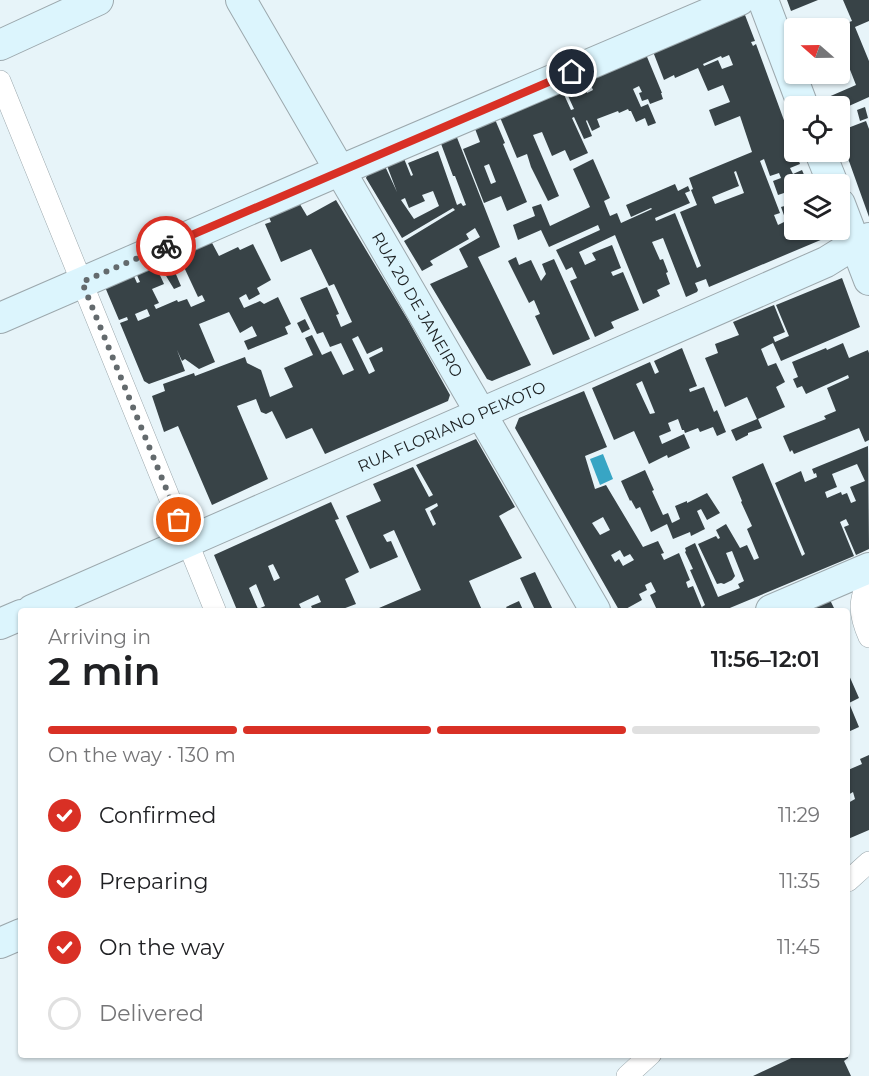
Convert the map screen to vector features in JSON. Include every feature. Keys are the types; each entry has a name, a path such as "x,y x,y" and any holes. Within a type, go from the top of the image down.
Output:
{"street":[{"path":"0,45 98,0"},
{"name":"RUA 20 DE JANEIRO","path":"241,0 594,608"},
{"path":"0,318 740,0"},
{"path":"763,0 799,96"},
{"path":"0,81 214,608"},
{"path":"850,221 862,241 869,280"},
{"name":"RUA FLORIANO PEIXOTO","path":"37,608 826,262 862,241"},
{"path":"776,608 869,568"},
{"path":"869,574 862,595 861,607 862,620 869,637"},
{"path":"0,624 18,616"},
{"path":"850,878 869,862"},
{"path":"0,943 18,935"},
{"path":"627,1076 647,1058"}],"water":[{"path":"603,454 613,479 600,485 590,459"}],"building":[{"path":"787,0 818,0 791,11"},
{"path":"843,0 869,0 869,21 855,27 869,61 869,97 850,106 850,96 831,96 856,85 850,70 850,22 852,21"},
{"path":"738,12 745,15 755,41 751,42 753,46 756,44 784,120 784,162 799,162 800,164 790,168 793,174 784,174 784,193 778,195 773,181 781,178 779,173 770,176 764,159 760,161 780,213 774,215 778,225 784,222 784,240 821,240 709,287 706,279 695,283 697,292 686,297 663,238 652,242 660,260 663,259 670,284 657,290 660,296 643,304 615,235 579,252 585,265 596,260 592,253 612,245 621,268 611,272 613,276 623,272 639,310 611,322 614,328 595,337 570,281 577,278 572,267 566,270 556,250 600,230 598,225 549,247 541,230 518,240 513,225 535,216 532,207 541,204 550,226 590,207 573,169 593,159 610,198 604,201 610,216 617,213 621,223 652,209 631,217 626,205 675,184 678,191 688,186 690,191 685,193 690,203 655,218 656,221 675,213 697,268 701,266 680,212 697,205 689,178 752,152 740,116 715,126 709,110 730,102 723,85 708,91 698,68 664,80 652,49","holes":["729,55 733,65 722,69 718,60 704,66 703,64","736,171 744,193 715,204 712,197 739,186 734,172"]},
{"path":"645,52 663,99 650,104 648,99 642,101 639,86 633,89 641,107 648,104 656,123 648,126 645,118 636,122 628,109 619,113 618,111 597,119 600,127 592,131 587,120 592,136 584,139 574,117 572,118 588,153 570,161 565,150 552,156 542,132 533,135 559,196 548,201 527,154 517,158 499,115 561,88 571,110 574,109 564,87 581,79 587,93 593,90 587,77"},
{"path":"865,107 868,118 860,121 857,110"},
{"path":"494,117 527,202 507,211 501,196 484,203 463,149 480,142 474,126","holes":["489,164 496,182 491,184 484,166"]},
{"path":"866,121 869,129 869,217 849,162 850,127"},
{"path":"456,135 500,247 478,257 531,365 492,381 487,379 430,284 468,267 459,249 480,237 475,228 466,234 469,239 430,261 433,265 422,271 404,241 455,210 453,208 402,238 366,178 369,170 384,164 397,192 386,163 403,156 411,176 413,175 408,163 438,151 457,205 461,203 463,206 466,205 440,141","holes":["433,191 439,206 414,219 401,200 405,198 409,208 425,201 422,195"]},
{"path":"336,200 450,395 448,401 325,454 312,428 286,439 272,411 266,414 261,412 256,399 237,406 268,479 212,505 178,426 164,432 152,396 165,391 163,384 194,373 195,376 245,357 247,363 261,370 270,397 293,387 284,368 313,355 305,338 312,335 322,355 331,351 343,375 354,370 341,343 330,347 323,332 317,334 300,298 327,287 339,314 336,315 341,327 352,322 334,284 329,286 311,249 281,262 265,224 271,222 268,215 298,201 307,216","holes":["358,336 367,354 382,347 383,351 369,358 375,371 369,374 352,339"]},
{"path":"211,241 219,256 238,247 240,250 253,244 271,280 257,288 260,294 249,300 246,294 239,298 244,308 260,301 264,304 278,297 291,324 285,327 288,334 248,350 244,341 257,336 252,326 240,333 229,312 199,324 215,362 199,369 185,359 182,361 177,350 185,371 149,384 144,381 120,323 128,320 127,317 119,320 105,287 133,274 137,283 140,282 136,273 169,258 181,286 174,289 163,271 159,273 164,284 152,289 159,303 154,305 156,309 177,300 178,302 187,299 191,307 205,301 202,295 198,297 183,265 188,263 184,252","holes":["147,309 150,316 138,321 135,314"]},
{"path":"516,257 519,265 531,260 541,281 546,274 542,264 554,259 590,339 553,355 535,316 540,314 534,300 529,303 508,261"},
{"path":"842,278 860,327 781,361 773,343 761,349 768,366 776,363 785,382 776,387 785,407 758,419 762,428 736,441 731,430 757,419 747,397 725,407 705,358 718,353 715,344 739,335 733,322 774,305 785,332 773,337 775,342 789,336 776,305"},
{"path":"305,319 310,329 302,333 297,323"},
{"path":"843,343 849,358 868,350 869,353 869,440 865,442 859,428 794,454 792,450 790,452 783,436 826,419 824,416 836,411 827,388 849,378 848,375 806,394 802,386 797,388 793,379 798,377 792,362"},
{"path":"682,348 697,386 689,389 690,392 704,387 714,412 717,410 726,432 717,436 713,427 700,432 698,428 685,433 678,419 668,423 671,431 659,436 662,444 684,434 690,448 668,458 667,455 649,464 634,431 614,440 592,388 650,362 655,374 659,372 654,361","holes":["642,381 655,413 650,414 636,384"]},
{"path":"584,391 607,447 585,456 595,489 606,485 643,547 658,541 664,553 661,554 664,560 679,553 690,580 686,582 688,588 693,586 702,608 656,608 650,595 656,592 651,582 645,585 647,590 639,594 642,600 628,608 618,608 515,428 519,418","holes":["603,517 610,530 600,535 592,523","620,550 624,557 630,554 634,560 623,566 619,559 615,562 611,555"]},
{"path":"476,439 515,507 499,516 522,558 469,581 481,608 379,608 421,590 394,530 383,535 387,542 391,541 398,557 370,569 346,516 381,501 373,484 413,467 429,497 433,495 416,465","holes":["437,503 438,506 430,511 436,524 433,526 425,509"]},
{"path":"868,446 869,549 856,555 844,527 849,525 846,519 840,522 854,556 730,608 702,608 705,605 690,570 693,569 685,548 695,543 718,597 740,588 738,584 744,581 732,551 726,553 735,576 724,584 717,584 698,544 716,536 720,538 716,530 726,524 740,548 747,545 754,560 759,558 747,529 752,526 732,477 763,463 802,556 805,554 775,483 801,471 805,482 817,477 816,473 814,474 812,469","holes":["857,464 865,481 850,487 856,501 851,503 847,493 842,495 841,492 827,498 825,492 837,487 832,474"]},
{"path":"645,470 663,515 668,513 672,523 680,519 675,506 707,493 720,513 707,520 701,509 697,511 705,529 691,536 690,532 673,539 667,524 651,532 640,507 636,509 630,501 621,481"},
{"path":"331,502 339,519 335,520 359,572 345,579 356,604 345,608 312,608 311,606 321,602 318,595 299,604 301,608 260,608 265,606 256,584 249,588 258,608 236,608 214,555","holes":["273,564 280,578 274,581 268,566"]},
{"path":"535,572 552,608 534,608 520,578"},
{"path":"830,600 834,608 812,608"},
{"path":"519,601 522,608 507,608"},
{"path":"850,678 859,698 850,702"},
{"path":"850,705 859,727 850,731"},
{"path":"869,755 869,830 850,838 850,802 855,799 853,792 850,794 850,769 862,764 860,759"},
{"path":"791,1058 848,1058 844,1061 851,1076 753,1076"}],"way so far":[{"path":"166,246 82,282 179,520"}],"route":[{"path":"166,246 572,72"}]}
